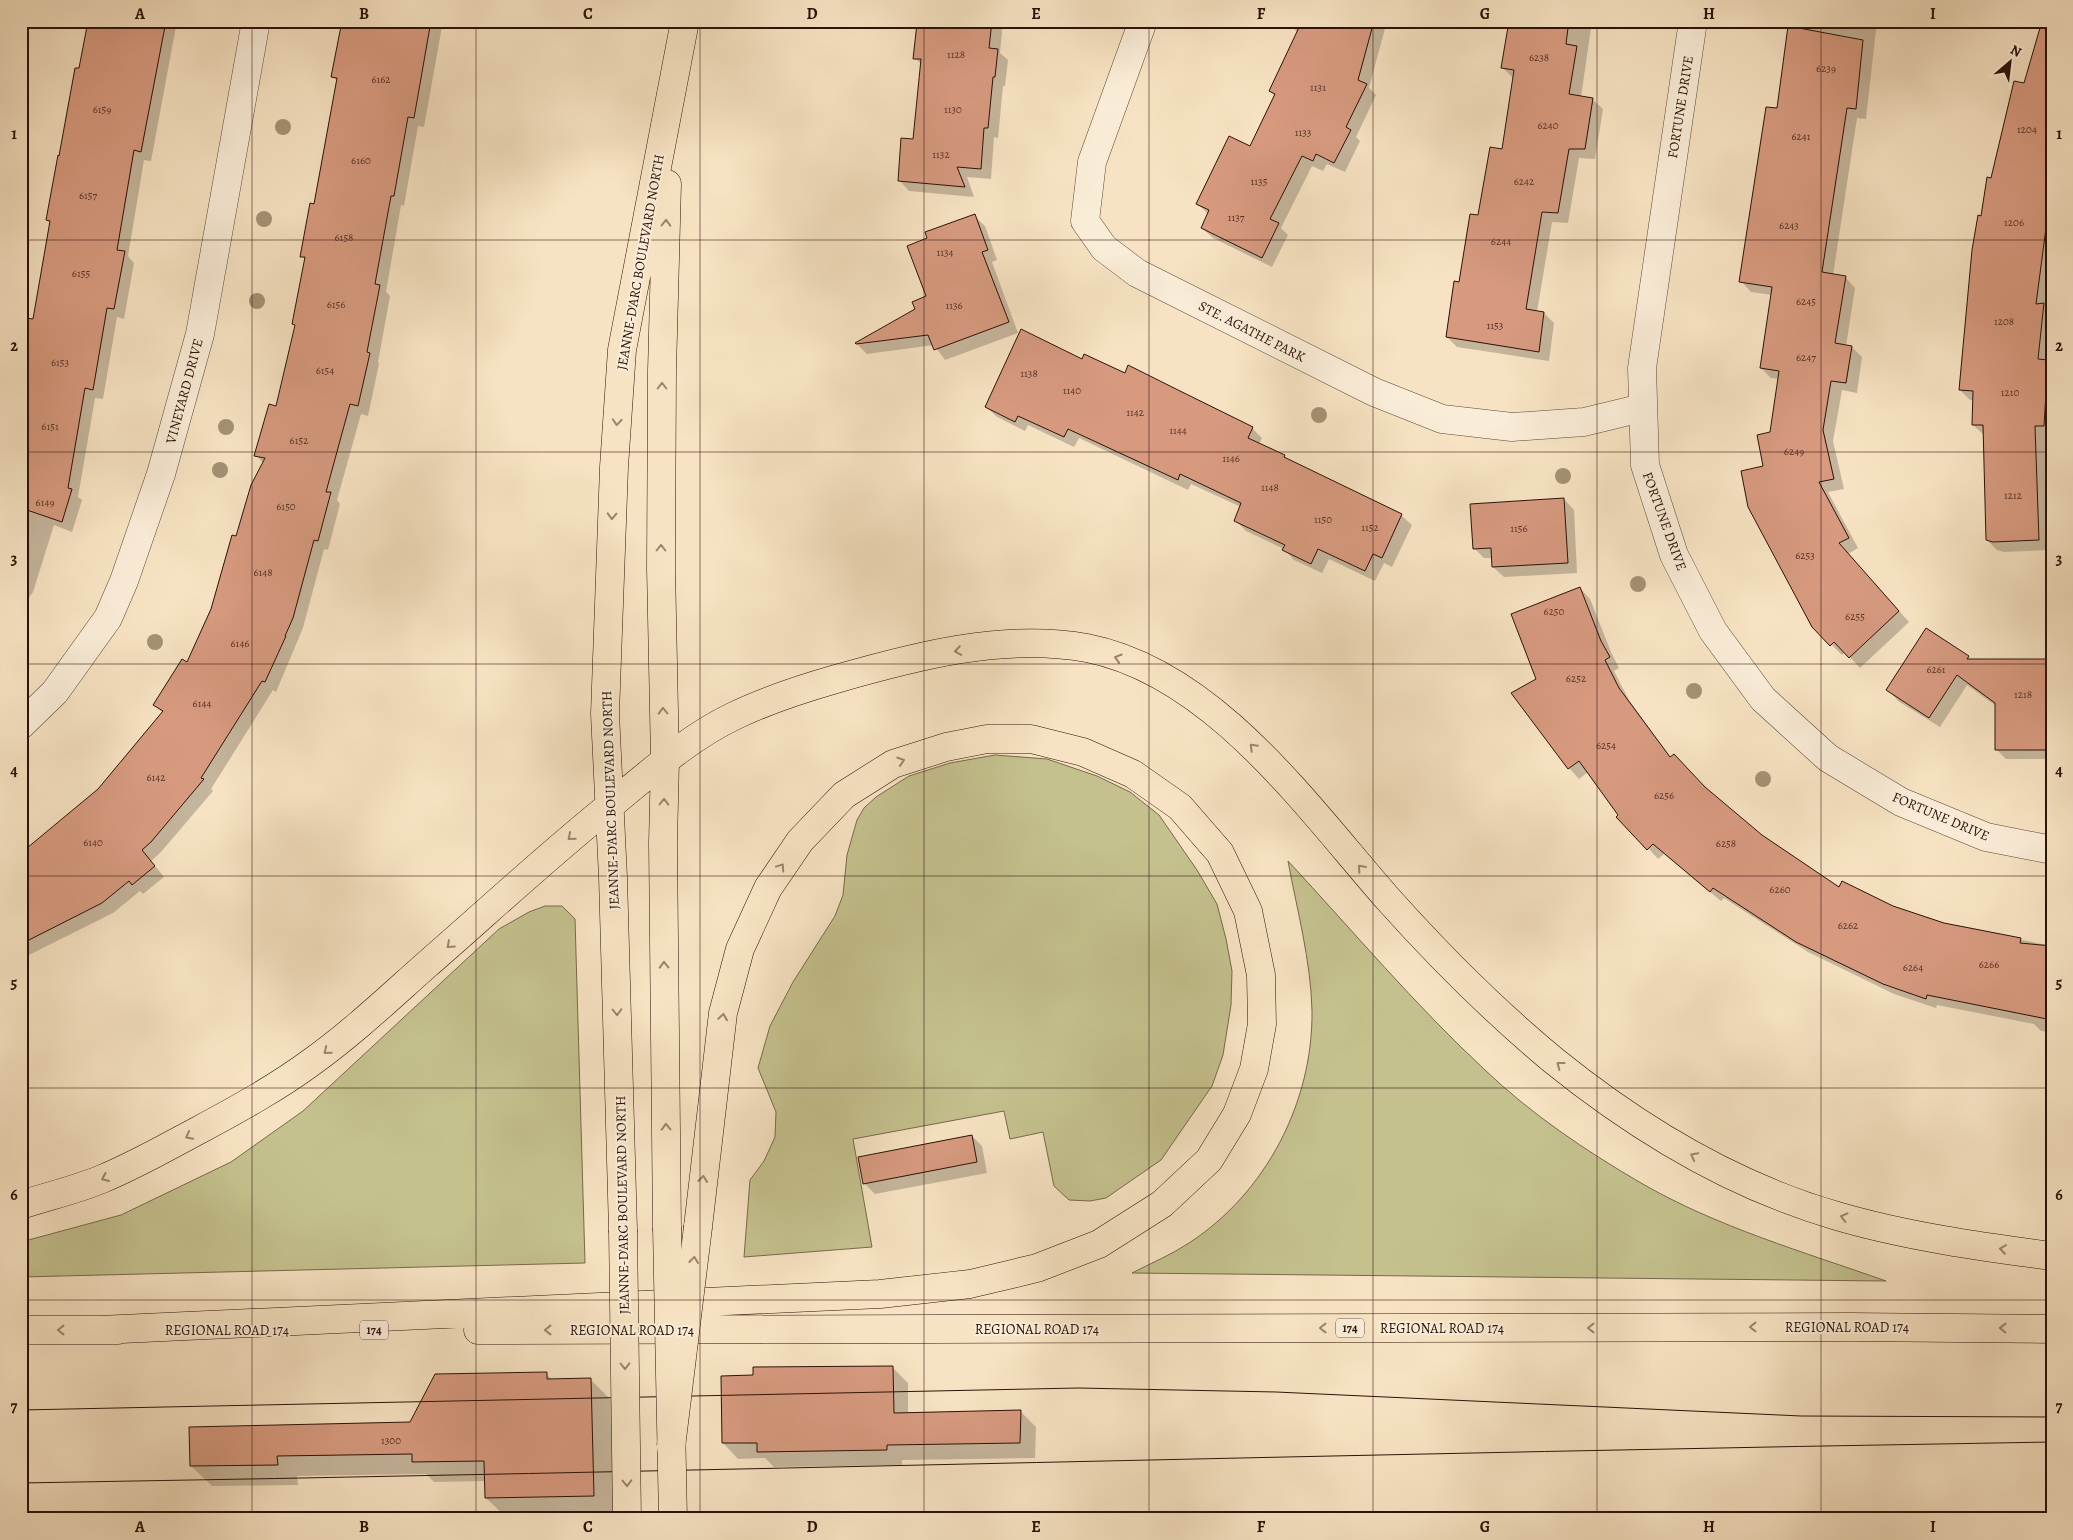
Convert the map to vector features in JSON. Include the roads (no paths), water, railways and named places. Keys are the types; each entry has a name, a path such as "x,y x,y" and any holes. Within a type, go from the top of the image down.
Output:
{"main road":[{"name":"JEANNE-D'ARC BOULEVARD NORTH","path":"628,1519 623,1230 614,897 605,714 614,477 622,350 685,21"},
{"name":"JEANNE-D'ARC BOULEVARD NORTH","path":"669,98 662,371 661,578 671,1448"},
{"path":"21,1204 98,1181 149,1157 240,1108 312,1062 380,1007 572,836 664,760 695,738 732,717 783,695 843,677 931,655 993,645 1040,643 1089,649 1136,663 1185,690 1240,734 1288,783 1393,904 1488,1004 1555,1062 1629,1116 1692,1156 1759,1188 1838,1216 1987,1247 2052,1256"},
{"path":"100,1330 880,1294 970,1284 1037,1268 1099,1244 1162,1204 1209,1160 1237,1114 1254,1069 1262,1024 1261,976 1248,911 1220,853 1180,807 1133,774 1084,752 1031,739 987,739 946,747 893,764 844,794 800,840 772,881 740,949 723,1013 698,1227 671,1448 673,1519"},
{"name":"REGIONAL ROAD 174","path":"21,1330 1840,1327 2052,1329"}],"street":[{"name":"VINEYARD DRIVE","path":"21,725 55,692 108,618 124,581 161,474 200,334 256,21"},
{"name":"STE. AGATHE PARK","path":"1143,21 1092,162 1085,221 1104,248 1137,273 1374,392 1442,419 1512,426 1566,424 1584,422 1642,408"},
{"name":"FORTUNE DRIVE","path":"1693,21 1642,368 1645,465 1674,555 1713,631 1763,699 1828,758 1901,802 1986,837 2052,850"}],"tram line":[{"path":"21,1410 1078,1388 1276,1392 1801,1416 2052,1417"},
{"path":"21,1483 2052,1442"}]}
